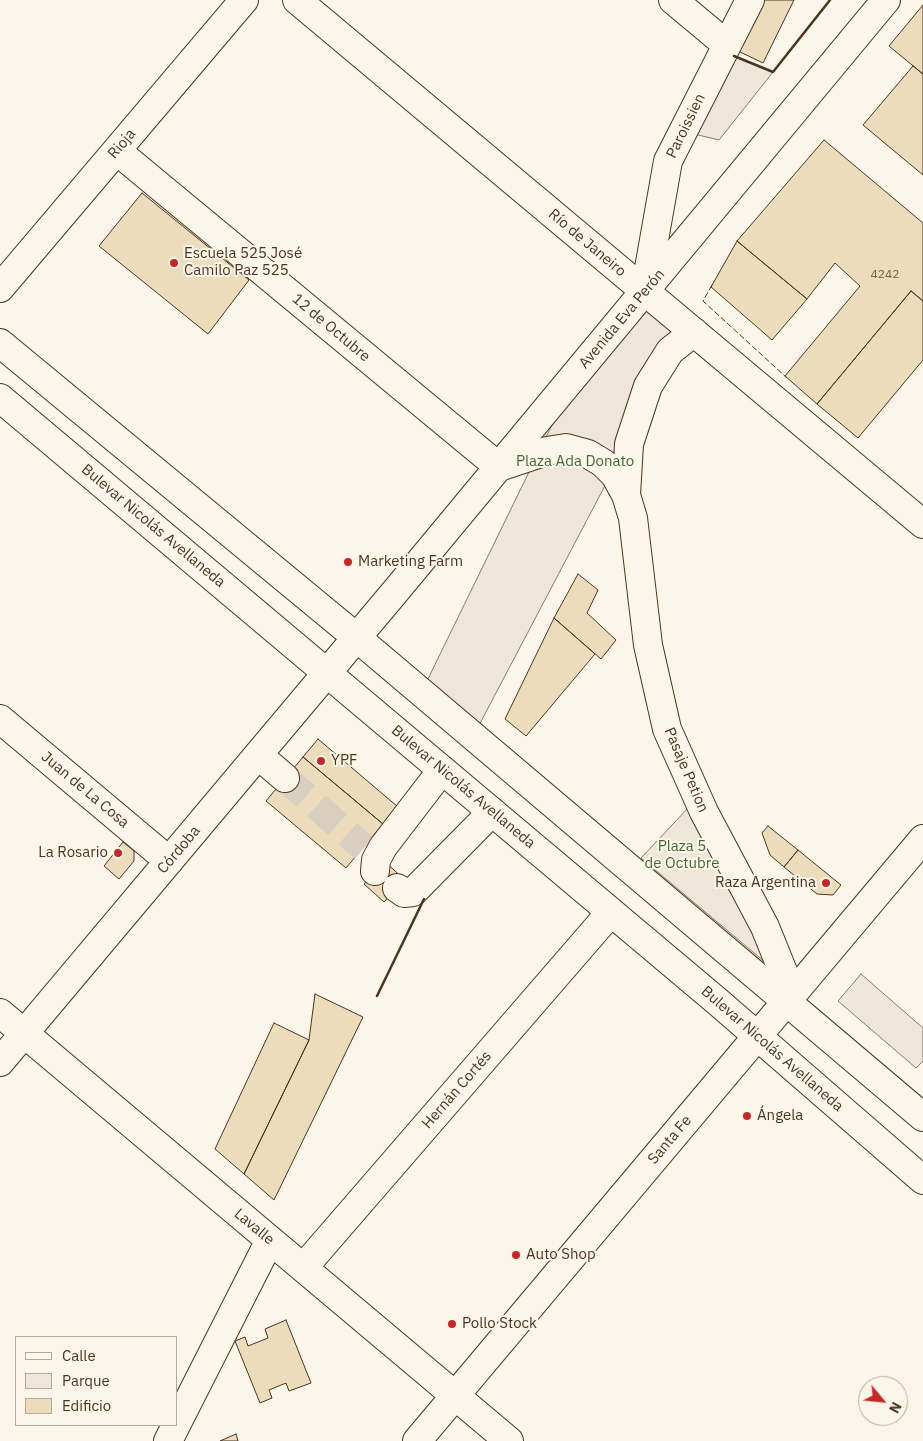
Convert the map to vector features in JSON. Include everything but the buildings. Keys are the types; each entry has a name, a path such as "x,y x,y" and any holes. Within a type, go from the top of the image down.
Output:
{"main road":[{"name":"Rioja","path":"0,288 244,0"},
{"name":"Río de Janeiro","path":"297,0 923,524"},
{"path":"673,0 727,45"},
{"name":"Paroissien","path":"645,291 668,161 750,0"},
{"name":"Avenida Eva Perón","path":"356,637 886,0"},
{"name":"12 de Octubre","path":"117,151 499,467"},
{"name":"Pasaje Petion","path":"626,496 629,444 648,386 670,351 694,332"},
{"path":"0,343 356,637 788,1000 923,1117"},
{"name":"Bulevar Nicolás Avellaneda","path":"0,398 611,912 923,1180"},
{"name":"Pasaje Petion","path":"499,467 547,450 566,448 588,454 603,463 615,475 626,496 633,518 648,644 667,729 704,812 764,926 784,974 788,1000"},
{"name":"Córdoba","path":"0,1062 356,637"},
{"name":"Juan de La Cosa","path":"0,719 169,862"},
{"path":"258,755 285,778"},
{"path":"372,859 442,770"},
{"path":"397,888 404,892 413,892 492,812"},
{"name":"Santa Fe","path":"417,1441 923,839"},
{"name":"Hernán Cortés","path":"303,1268 611,912"},
{"name":"Lavalle","path":"0,1013 509,1441"},
{"path":"178,1421 270,1240"},
{"path":"168,1441 176,1426"}],"green space":[{"path":"733,56 773,72 719,140 694,134"},
{"name":"Plaza Ada Donato","path":"645,307 681,333 619,459 476,731 424,687 551,427 594,368"},
{"name":"Plaza 5 de Octubre","path":"690,806 772,968 641,858"},
{"path":"861,974 923,1028 923,1061 916,1068 838,1001"}],"tunnel":[{"path":"285,778 364,848"}],"fence":[{"path":"712,285 703,301 787,378"}],"wall":[{"path":"734,56 773,72 830,0"},
{"path":"377,996 424,899"}],"place":[{"name":"Escuela 525 José Camilo Paz 525","path":"174,263"},
{"name":"Marketing Farm","path":"348,562"},
{"name":"YPF","path":"321,761"},
{"name":"La Rosario","path":"118,853"},
{"name":"Raza Argentina","path":"826,883"},
{"name":"Ángela","path":"747,1116"},
{"name":"Auto Shop","path":"516,1255"},
{"name":"Pollo Stock","path":"452,1324"}]}
